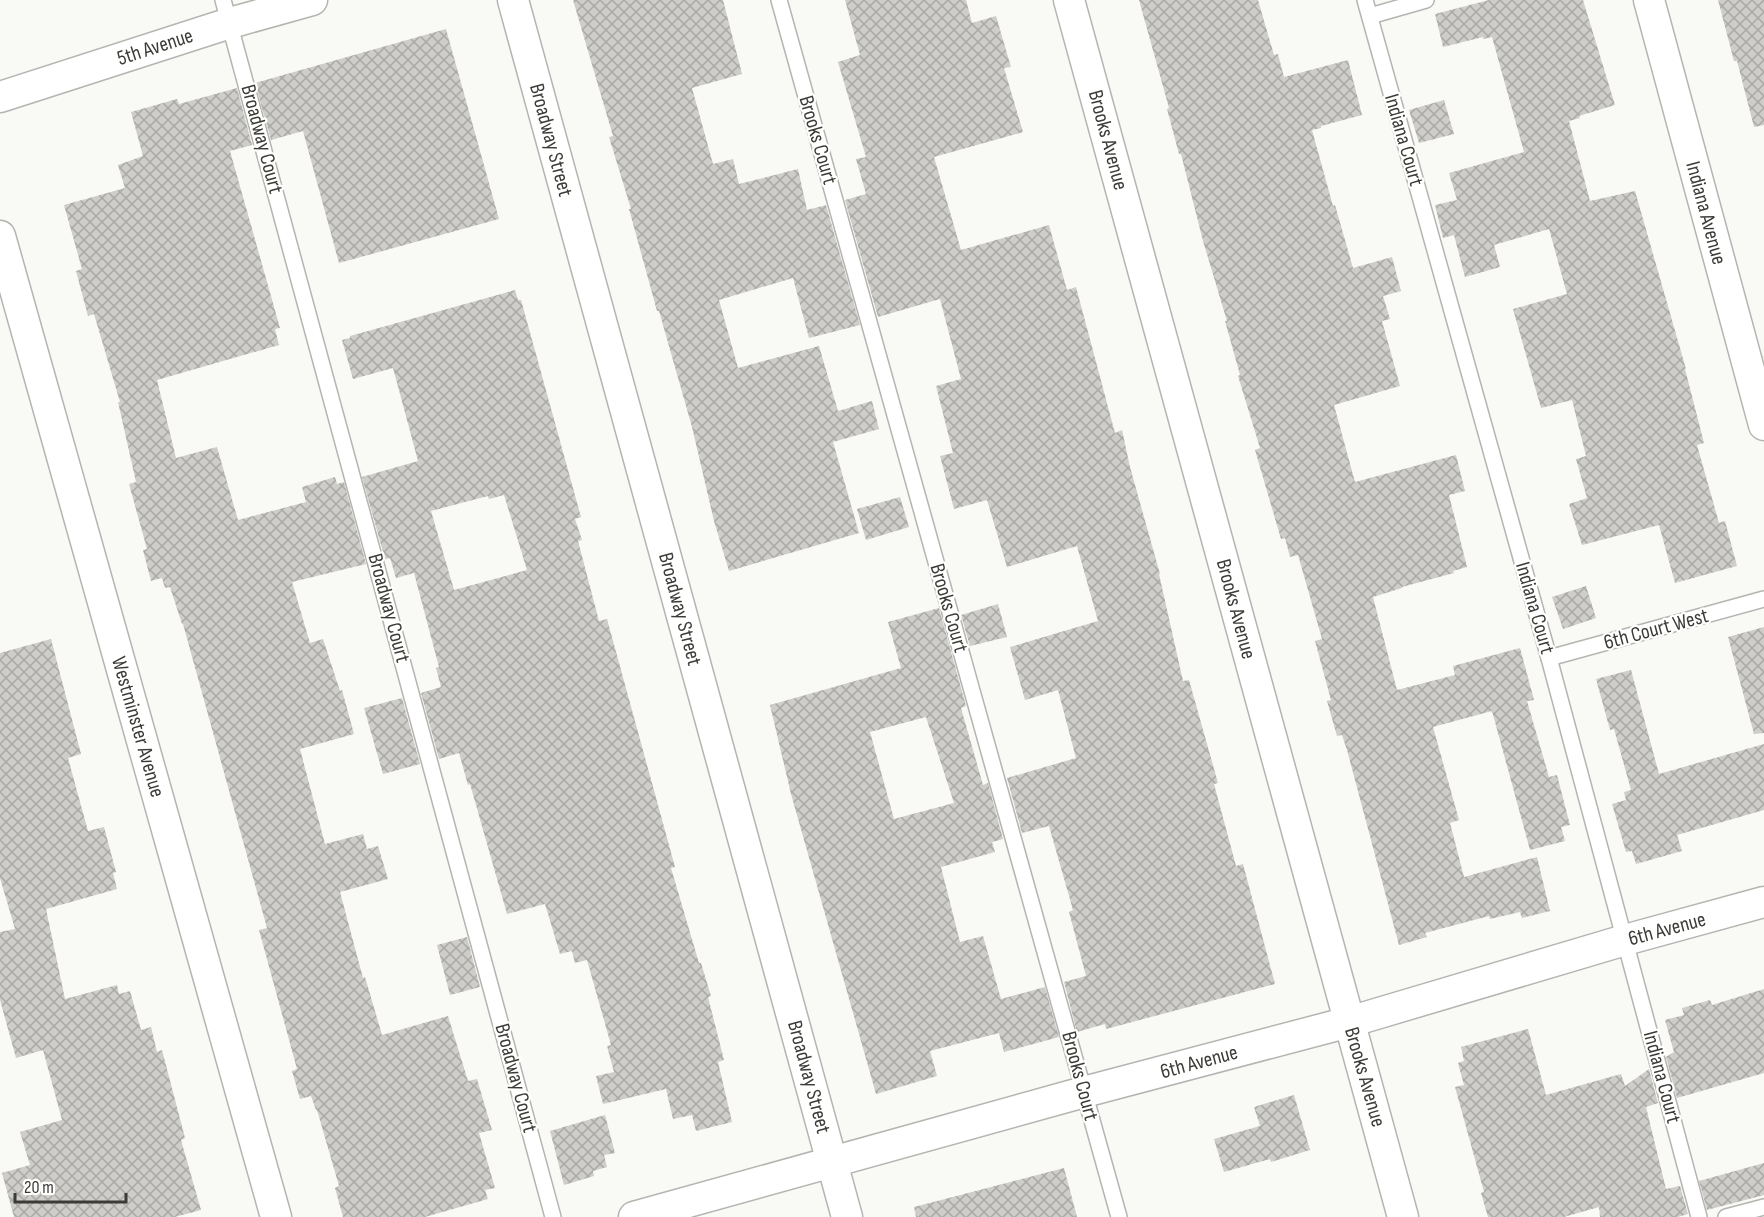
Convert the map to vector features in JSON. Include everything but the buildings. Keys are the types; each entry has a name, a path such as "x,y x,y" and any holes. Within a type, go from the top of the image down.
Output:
{"street":[{"name":"5th Avenue","path":"0,97 227,11 312,0"},
{"name":"Broadway Street","path":"513,0 847,1217"},
{"name":"Brooks Avenue","path":"1069,0 1404,1217"},
{"name":"Indiana Avenue","path":"1649,0 1764,425"},
{"name":"Westminster Avenue","path":"0,236 276,1217"},
{"name":"6th Avenue","path":"634,1217 1084,1092 1349,1022 1625,940 1764,902"}],"lane":[{"name":"Brooks Court","path":"779,0 1119,1217"},
{"name":"Indiana Court","path":"1365,0 1549,658 1699,1217"},
{"path":"1370,16 1426,0"},
{"name":"Broadway Court","path":"227,11 553,1217"},
{"name":"6th Court West","path":"1549,658 1764,599"},
{"path":"1726,1217 1764,1207"}]}
